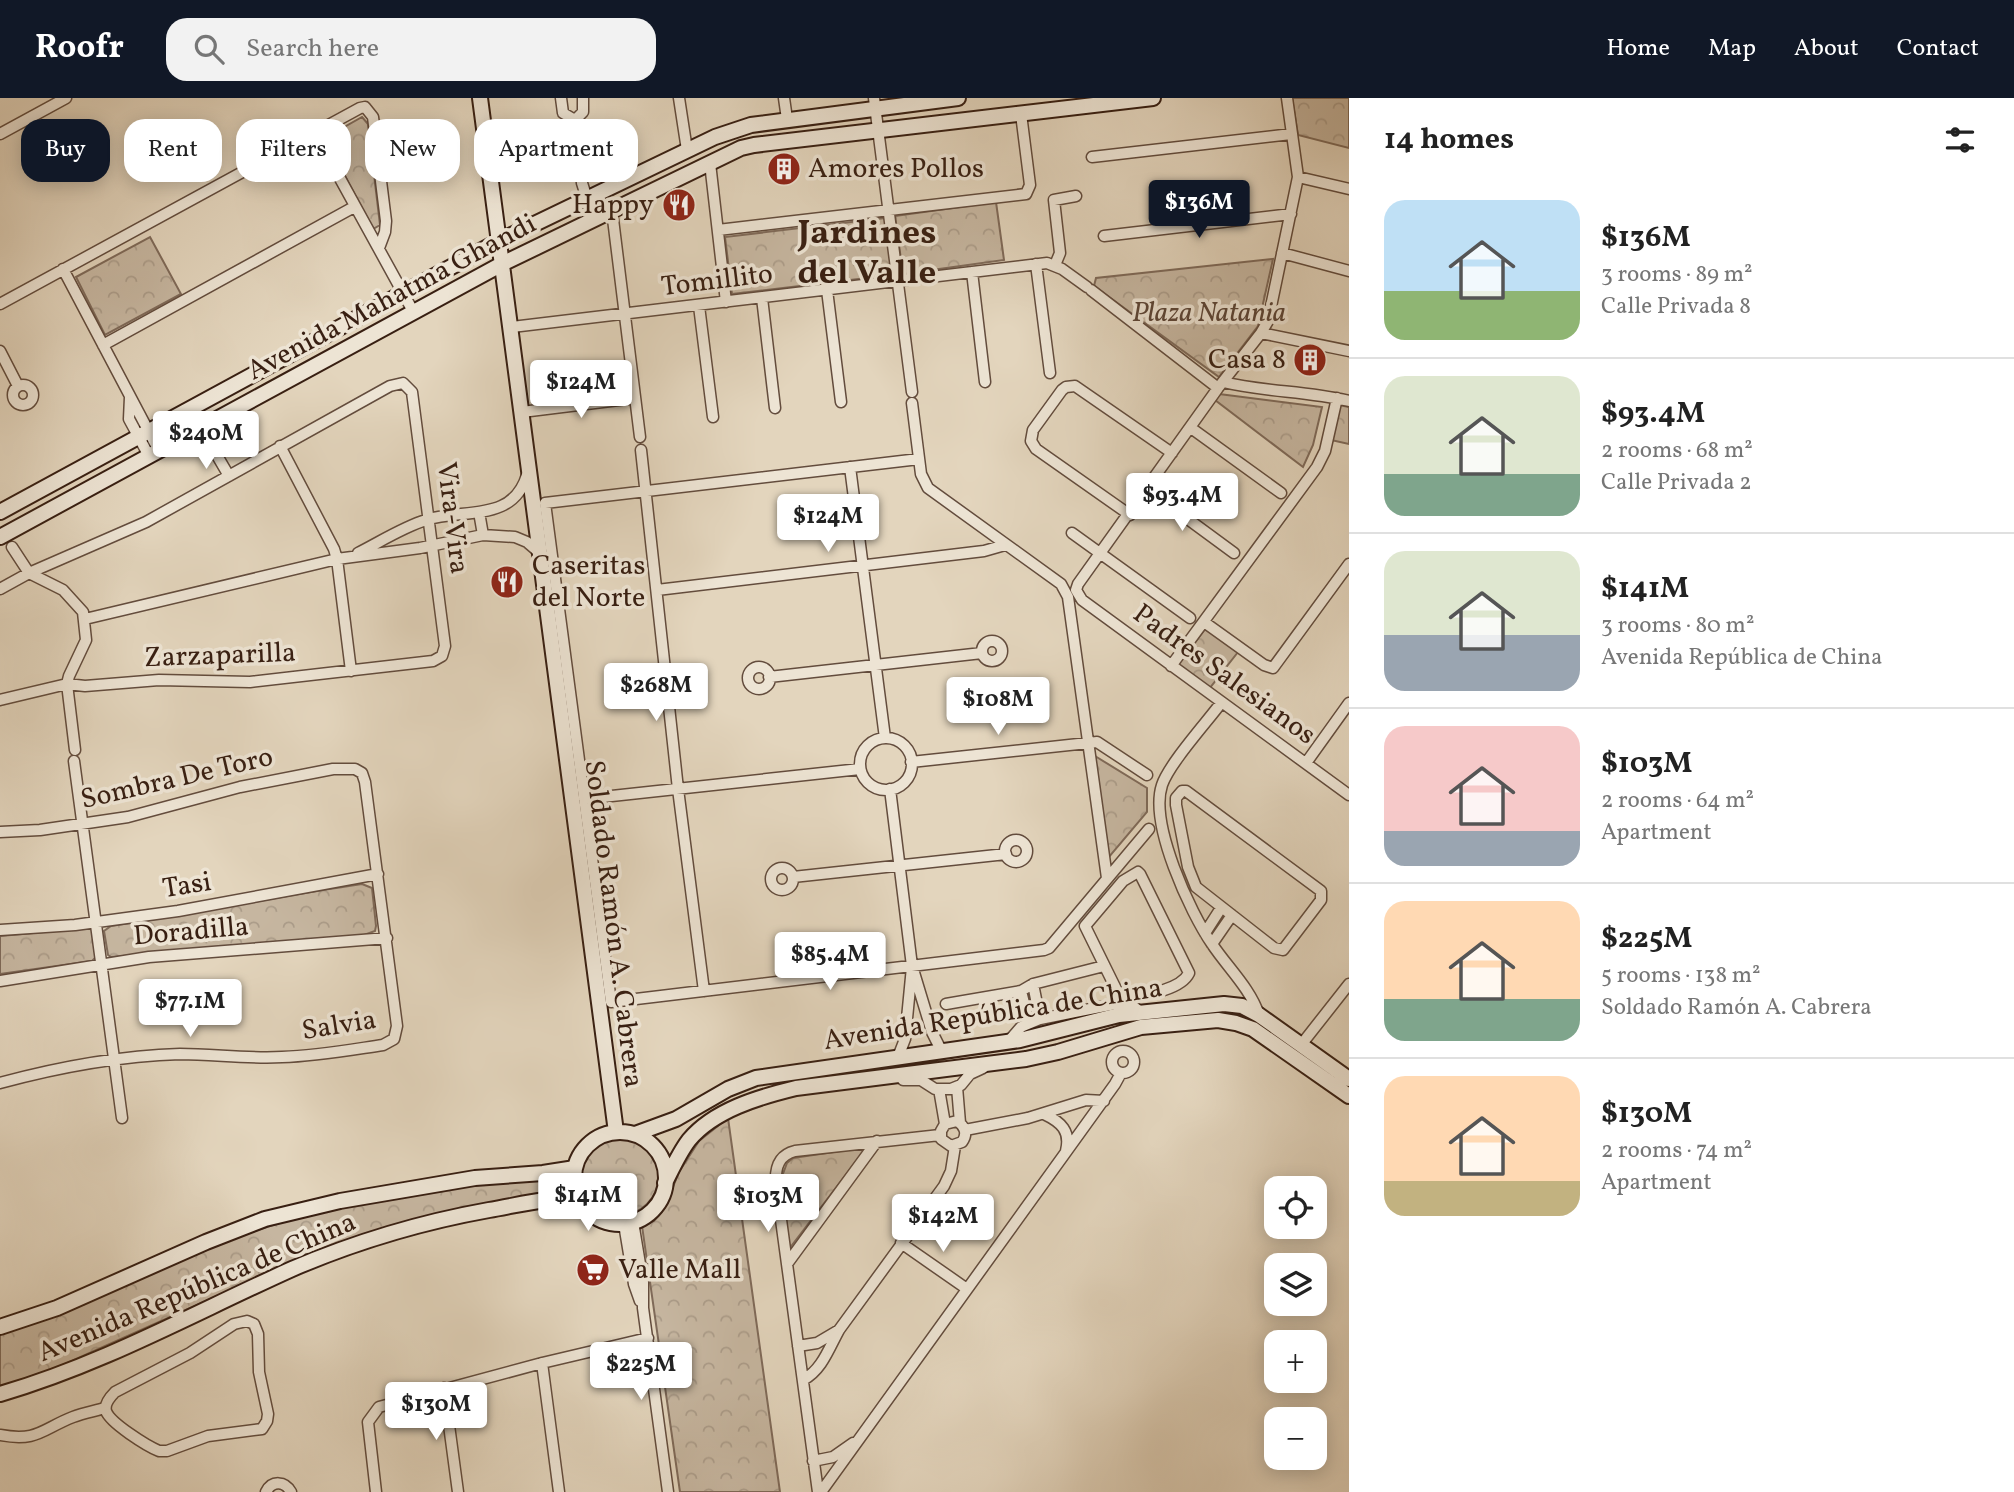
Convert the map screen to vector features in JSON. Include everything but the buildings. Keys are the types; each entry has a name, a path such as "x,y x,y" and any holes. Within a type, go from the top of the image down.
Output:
{"main road":[{"name":"Soldado Ramón A. Cabrera","path":"480,98 616,1132"},
{"name":"Avenida Mahatma Ghandi","path":"0,512 499,242 740,127 875,103 958,98"},
{"name":"Avenida Mahatma Ghandi","path":"6,542 154,453 502,264 749,146 1153,98"},
{"name":"Avenida República de China","path":"635,1134 676,1119 728,1089 756,1078 1008,1042 1142,1012 1224,1004 1242,1006 1259,1015 1349,1079"},
{"name":"Avenida República de China","path":"665,1183 691,1138 718,1117 749,1102 779,1092 1058,1052 1141,1027 1197,1021 1243,1024 1349,1096"},
{"path":"616,1132 635,1134 646,1140 662,1159 665,1183 662,1196 655,1208 645,1216 628,1223 610,1223 597,1218 578,1198 574,1183 578,1157 594,1140 616,1132"},
{"name":"Avenida República de China","path":"0,1327 57,1308 265,1219 340,1201 475,1178 575,1168"},
{"name":"Avenida República de China","path":"0,1394 99,1360 295,1268 353,1246 474,1213 553,1199 578,1198"}],"street":[{"path":"0,134 66,98"},
{"path":"561,98 563,113 573,119"},
{"path":"576,119 583,112 583,98"},
{"path":"679,98 687,150"},
{"path":"784,98 787,119"},
{"path":"1100,553 1220,385 1261,333 1270,314 1298,177 1287,98"},
{"path":"875,103 921,474 928,488 1061,584 1068,597 1107,878"},
{"path":"340,119 360,108 365,107 371,112 386,221 379,248"},
{"path":"718,230 1026,194 1030,185 1021,114"},
{"path":"1092,157 1291,134"},
{"path":"710,163 726,302"},
{"path":"0,304 236,176"},
{"path":"1298,177 1349,189"},
{"path":"341,182 414,313"},
{"path":"582,182 587,198"},
{"path":"1076,196 1054,200 1060,253 1055,265 1220,385 1349,401"},
{"path":"103,345 354,207"},
{"path":"612,211 640,437"},
{"path":"1104,236 1291,214"},
{"path":"1282,253 1349,271"},
{"path":"1036,264 1050,373"},
{"name":"Tomillito","path":"512,327 1036,264 1055,265"},
{"path":"63,269 130,397 144,435 154,453"},
{"path":"972,272 985,382"},
{"path":"827,290 841,402"},
{"path":"762,298 775,408"},
{"path":"699,306 713,417"},
{"path":"1261,333 1349,351"},
{"path":"0,351 18,386"},
{"name":"Vira-Vira","path":"280,446 390,386 397,383 408,387 414,398 430,519 445,646 442,656"},
{"path":"1129,514 1036,449 1031,441 1033,430 1062,390 1075,386 1172,453"},
{"path":"522,412 635,398"},
{"path":"1171,666 1317,467 1325,451 1337,398"},
{"path":"1191,428 1281,494"},
{"path":"208,440 229,476"},
{"path":"0,589 29,573 133,528 280,446 334,549 351,671"},
{"path":"641,450 678,789 704,991"},
{"path":"919,459 545,503 611,1002 1044,950 1049,948 1149,829"},
{"path":"850,467 884,738"},
{"path":"351,556 430,519 501,507 509,503 524,485 529,468"},
{"path":"1147,489 1234,553"},
{"path":"479,512 482,535"},
{"path":"1072,533 1190,618"},
{"path":"85,619 351,556 433,546 482,535 515,537 527,542 541,555"},
{"path":"6,542 29,573 69,595 83,612 85,619 86,640 67,684 122,1118"},
{"path":"657,590 984,551 1005,545"},
{"name":"Padres Salesianos","path":"1100,553 1078,584 1076,590 1082,600 1349,795"},
{"path":"1205,622 1264,665 1273,668 1349,564"},
{"path":"769,677 982,653"},
{"name":"Zarzaparilla","path":"0,701 67,684 85,686 159,680 236,683 433,661 442,656"},
{"path":"1221,703 1168,772 1161,788 1162,821 1172,864 1189,904 1212,944 1251,995 1259,1015"},
{"path":"1306,763 1349,703"},
{"path":"884,738 897,740 904,745 911,762 909,776 904,782 890,789 874,787 868,783 860,769 866,746 884,738"},
{"path":"911,762 1088,742 1102,745 1147,775"},
{"name":"Sombra De Toro","path":"0,832 83,825 148,813 240,787 347,767 362,773 365,782 379,874"},
{"path":"583,799 860,769"},
{"path":"890,789 912,966 932,1032 942,1052"},
{"path":"1182,791 1186,791 1318,887 1322,895 1283,950 1274,948 1221,908 1196,887 1188,867 1176,805 1176,798 1182,791"},
{"path":"793,877 1006,854"},
{"path":"1138,872 1189,969 1188,976 1170,988 1127,998 1118,993 1104,966 1085,926 1123,881 1138,872"},
{"path":"379,874 387,937"},
{"name":"Tasi","path":"0,930 97,922 178,911 379,874"},
{"path":"1205,933 1221,908"},
{"path":"1212,944 1231,915"},
{"name":"Doradilla","path":"0,981 103,963 387,937"},
{"name":"Salvia","path":"0,1083 58,1068 116,1060 182,1054 232,1058 282,1057 383,1045 394,1039 397,1026 387,937"},
{"path":"898,1057 905,1039 908,981 912,966"},
{"path":"946,1004 1021,991 1033,984 1104,966"},
{"path":"1033,984 1040,1019"},
{"path":"1301,1045 1349,984"},
{"path":"1021,991 1029,1023"},
{"path":"1008,1042 1021,1027 1040,1019 1115,1004 1134,1007 1142,1012"},
{"path":"864,1079 921,1080 939,1089 957,1087 970,1073 994,1063"},
{"path":"819,1492 1065,1156 1121,1073"},
{"path":"940,1135 947,1145 955,1146 965,1139 957,1087"},
{"path":"939,1089 945,1124 940,1135"},
{"path":"945,1124 952,1121 963,1127 1044,1114 1086,1100 1104,1101"},
{"path":"1044,1114 1060,1123 1067,1133 1065,1156"},
{"path":"819,1492 776,1176 780,1159 795,1151 940,1135"},
{"path":"787,1264 877,1142"},
{"path":"803,1380 820,1365 839,1330 944,1186 951,1171 955,1146"},
{"path":"628,1223 634,1284 643,1308"},
{"path":"628,1223 643,1282 643,1308 668,1492"},
{"path":"901,1243 967,1289"},
{"path":"247,1321 257,1327 260,1380 268,1414 262,1429 208,1436 167,1451 159,1451 116,1423 105,1409 115,1392 190,1353 234,1324 247,1321"},
{"path":"798,1346 817,1343 839,1330"},
{"path":"376,1492 368,1429 370,1417 379,1407 444,1388 648,1338"},
{"path":"542,1363 559,1492"},
{"path":"444,1388 458,1492"},
{"path":"0,1435 17,1437 41,1433 69,1418 105,1409"},
{"path":"814,1461 833,1457 866,1431"},
{"path":"266,1492 272,1485 280,1483 288,1486 291,1492"}],"green space":[{"path":"1292,98 1349,98 1349,148 1298,135"},
{"path":"362,117 365,120 365,182 375,182 380,225 373,229 348,182 351,182 351,123"},
{"path":"996,202 1004,260 903,274 895,216"},
{"path":"885,218 892,275 732,294 725,237"},
{"path":"150,237 181,294 105,335 76,277"},
{"name":"Plaza Natania","path":"1273,259 1258,326 1219,377 1094,286 1096,278"},
{"path":"1219,394 1322,407 1313,445 1303,467 1215,400"},
{"path":"1339,405 1349,407 1349,444 1331,440"},
{"path":"1206,628 1238,652 1209,689 1178,665"},
{"path":"1095,756 1147,788 1147,812 1109,857"},
{"path":"362,884 372,888 376,926 375,931 364,935 111,957 108,955 104,931 111,926"},
{"path":"89,928 93,930 98,955 92,961 0,974 0,936"},
{"path":"728,1118 780,1492 680,1492 642,1226 654,1221 664,1209 679,1172 699,1141"},
{"path":"618,1134 634,1137 647,1146 656,1159 659,1175 656,1191 647,1204 634,1213 618,1216 602,1213 589,1204 580,1191 577,1175 580,1159 589,1146 602,1137"},
{"path":"861,1148 864,1151 789,1249 781,1179 787,1163 793,1158"},
{"path":"566,1178 569,1185 568,1190 563,1193 523,1200 244,1284 56,1368 0,1387 0,1334 43,1319 242,1235 313,1212 479,1184"}],"place":[{"name":"Amores Pollos","path":"784,169"},
{"name":"Happy","path":"679,205"},
{"name":"Casa 8","path":"1310,360"},
{"name":"Caseritas del Norte","path":"507,582"},
{"name":"Valle Mall","path":"593,1270"}],"district":[{"name":"Jardines del Valle","path":"867,254"}]}
